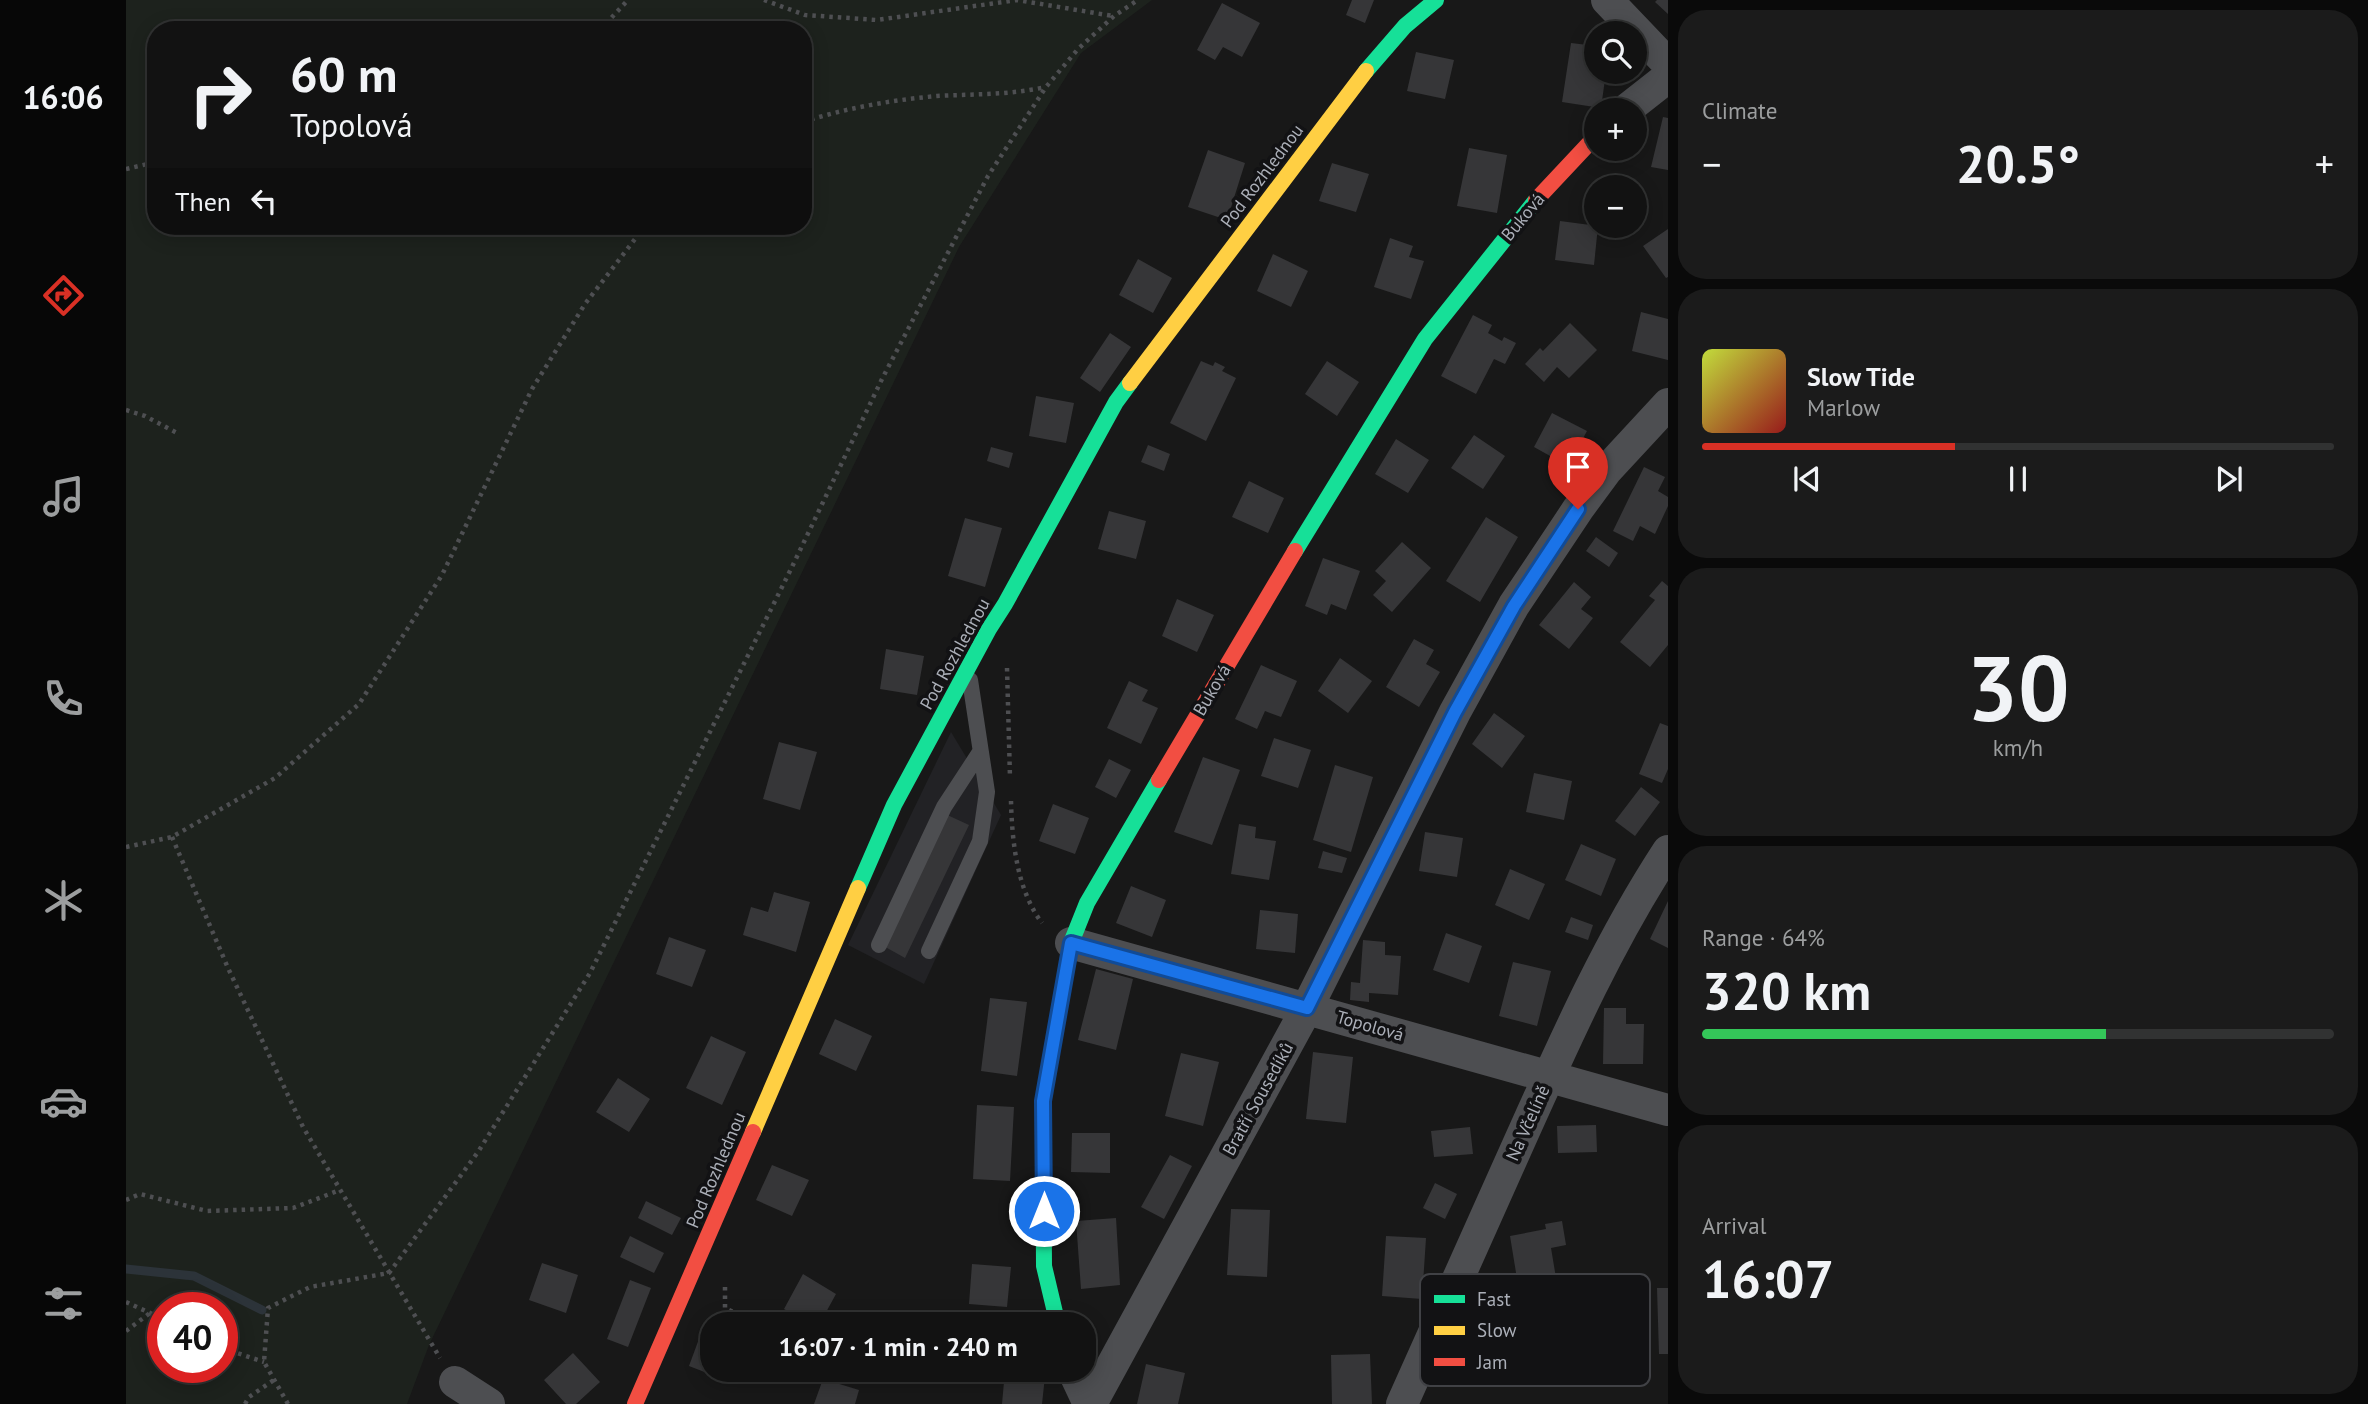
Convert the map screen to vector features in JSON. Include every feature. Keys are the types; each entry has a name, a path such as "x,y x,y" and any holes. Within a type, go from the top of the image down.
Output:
{"street":[{"name":"Pod Rozhlednou","path":"635,1404 894,805 1116,402 1377,56 1405,26 1436,0"},
{"path":"1607,0 1668,64"},
{"path":"1641,98 1668,77"},
{"name":"Buková","path":"1055,1312 1044,1266 1043,1101 1071,943 1087,903 1242,639 1424,339 1529,207 1584,149"},
{"name":"Bratří Sousedíků","path":"1090,1404 1307,1008 1455,712 1514,606 1606,471 1668,404"},
{"name":"Na Včelíně","path":"1460,1274 1599,972 1644,887 1668,850"},
{"name":"Topolová","path":"1071,943 1668,1110"},
{"name":"Na Včelíně","path":"1402,1404 1420,1364"},
{"path":"455,1382 489,1404"},
{"path":"1079,1382 1090,1404"}],"lane":[{"path":"929,951 981,841 987,792 968,667"},
{"path":"879,945 944,807 980,752"}],"path":[{"path":"608,21 628,0"},
{"path":"764,0 805,15 877,20 1017,0 1114,16"},
{"path":"288,1404 264,1362 268,1308 310,1287 389,1273 478,1152 590,973 882,379 988,177 1046,87 1078,49 1114,16 1138,0"},
{"path":"812,120 862,106 935,96 1020,93 1046,87"},
{"path":"126,169 147,164"},
{"path":"126,847 172,837 275,778 359,704 442,575 532,389 585,304 638,235"},
{"path":"126,410 145,416 177,433"},
{"path":"1007,660 1010,785"},
{"path":"1011,799 1018,869 1032,909 1048,931 1071,943"},
{"path":"172,837 228,968 303,1127 455,1382"},
{"path":"126,1200 140,1194 207,1210 293,1208 340,1190"},
{"path":"126,1302 147,1312"},
{"path":"126,1331 147,1315"},
{"path":"238,1353 264,1362"},
{"path":"245,1404 249,1397 274,1380"}],"shaded area":[{"path":"126,0 1152,0 1081,53 959,247 429,1345 407,1404 126,1404"},
{"path":"951,732 1001,815 924,984 848,945"}],"building":[{"path":"1352,0 1374,0 1365,23 1346,15"},
{"path":"1668,0 1668,14 1655,2"},
{"path":"1222,3 1260,23 1242,57 1223,47 1215,60 1197,50"},
{"path":"1571,43 1584,45 1584,84 1604,84 1602,98 1584,98 1584,105 1562,102"},
{"path":"1416,52 1454,60 1445,99 1407,91"},
{"path":"1663,117 1668,118 1668,170 1651,167"},
{"path":"1469,148 1507,155 1497,213 1457,206"},
{"path":"1208,150 1245,163 1227,220 1188,207"},
{"path":"1332,163 1369,174 1356,212 1319,201"},
{"path":"1560,221 1584,224 1584,238 1597,238 1594,265 1555,260"},
{"path":"1668,229 1668,277 1666,278 1643,246"},
{"path":"1390,238 1413,246 1409,257 1424,261 1411,299 1374,287"},
{"path":"1273,254 1308,271 1291,307 1257,291"},
{"path":"1138,259 1172,278 1153,313 1119,295"},
{"path":"1641,312 1668,319 1668,360 1632,351"},
{"path":"1473,315 1492,325 1488,333 1502,341 1504,337 1516,343 1505,364 1494,359 1476,394 1441,376"},
{"path":"1570,323 1597,350 1569,378 1557,367 1544,382 1525,364 1540,348 1543,351"},
{"path":"1110,333 1131,347 1100,392 1080,378"},
{"path":"1201,361 1213,366 1215,362 1225,367 1222,371 1236,378 1206,441 1170,423"},
{"path":"1327,361 1359,382 1337,416 1305,394"},
{"path":"1036,396 1074,403 1066,443 1029,436"},
{"path":"1552,413 1587,431 1568,466 1534,447"},
{"path":"1474,435 1505,456 1483,489 1451,468"},
{"path":"1396,439 1429,460 1408,493 1375,474"},
{"path":"1148,445 1170,454 1164,471 1141,462"},
{"path":"991,447 1013,453 1009,468 987,461"},
{"path":"1644,467 1665,477 1658,491 1668,497 1668,506 1655,534 1640,526 1633,541 1613,531"},
{"path":"1249,481 1284,498 1268,533 1232,517"},
{"path":"1109,511 1146,521 1136,559 1098,549"},
{"path":"1486,517 1518,537 1480,602 1446,581"},
{"path":"965,518 1002,528 985,587 948,576"},
{"path":"1596,537 1618,553 1609,567 1586,551"},
{"path":"1402,542 1431,568 1392,612 1373,595 1386,581 1375,571"},
{"path":"1323,558 1360,571 1346,610 1331,604 1327,615 1305,606"},
{"path":"1662,581 1668,586 1668,645 1650,667 1620,642 1655,600 1649,596"},
{"path":"1574,582 1591,597 1581,609 1593,618 1569,649 1539,625"},
{"path":"1177,599 1214,615 1197,652 1162,636"},
{"path":"1414,639 1434,650 1426,664 1440,672 1419,707 1386,687"},
{"path":"886,649 924,656 917,695 880,689"},
{"path":"1340,658 1372,681 1348,713 1318,691"},
{"path":"1261,665 1297,681 1281,717 1265,711 1257,729 1235,719"},
{"path":"1129,681 1148,690 1142,701 1158,708 1141,744 1107,728"},
{"path":"1494,713 1525,736 1502,768 1472,744"},
{"path":"1660,723 1668,726 1668,769 1662,783 1639,774"},
{"path":"1274,738 1311,750 1298,788 1261,776"},
{"path":"779,742 817,752 800,810 763,799"},
{"path":"1203,757 1240,770 1212,845 1174,832"},
{"path":"1109,759 1131,770 1116,798 1095,787"},
{"path":"1335,765 1373,777 1351,852 1313,840"},
{"path":"1534,773 1572,781 1564,820 1526,812"},
{"path":"1641,787 1660,802 1635,836 1615,821"},
{"path":"1053,804 1089,818 1075,854 1039,841"},
{"path":"943,813 969,825 905,958 880,944"},
{"path":"1239,824 1256,827 1255,838 1276,841 1269,880 1231,874"},
{"path":"1425,832 1463,838 1457,877 1419,871"},
{"path":"1581,844 1616,859 1601,896 1565,880"},
{"path":"1323,851 1347,858 1342,873 1318,868"},
{"path":"1510,869 1545,884 1529,920 1495,905"},
{"path":"1131,886 1166,900 1152,937 1116,923"},
{"path":"774,892 810,902 796,952 743,935 751,907 768,912"},
{"path":"1668,901 1668,948 1650,939"},
{"path":"1260,910 1298,914 1295,953 1256,949"},
{"path":"1571,917 1593,925 1588,940 1565,932"},
{"path":"1446,933 1482,946 1469,983 1433,970"},
{"path":"669,937 706,950 692,987 656,974"},
{"path":"1363,940 1385,942 1385,955 1401,956 1398,995 1369,993 1369,1002 1350,1000 1351,982 1360,983"},
{"path":"1513,962 1551,971 1537,1026 1499,1016"},
{"path":"1096,969 1133,979 1116,1050 1078,1040"},
{"path":"990,998 1027,1002 1017,1076 981,1071"},
{"path":"1604,1008 1626,1008 1626,1024 1644,1024 1643,1064 1603,1064"},
{"path":"835,1019 872,1036 856,1071 819,1054"},
{"path":"711,1036 746,1052 722,1105 686,1088"},
{"path":"1313,1052 1353,1057 1346,1123 1306,1119"},
{"path":"1181,1053 1219,1062 1203,1126 1165,1116"},
{"path":"618,1078 650,1099 629,1132 596,1112"},
{"path":"977,1105 1014,1107 1010,1181 973,1179"},
{"path":"1596,1125 1597,1152 1558,1153 1557,1126"},
{"path":"1470,1127 1473,1154 1434,1157 1431,1131"},
{"path":"1072,1133 1110,1133 1110,1173 1071,1172"},
{"path":"1170,1155 1192,1166 1164,1219 1141,1207"},
{"path":"772,1165 809,1180 792,1216 756,1200"},
{"path":"1435,1183 1457,1194 1445,1219 1423,1208"},
{"path":"646,1201 681,1218 672,1235 638,1218"},
{"path":"1231,1209 1270,1210 1267,1277 1227,1275"},
{"path":"1116,1218 1120,1285 1081,1289 1076,1221"},
{"path":"1562,1221 1566,1245 1551,1248 1555,1274 1516,1274 1510,1236 1546,1229 1545,1224"},
{"path":"630,1236 664,1253 654,1273 620,1257"},
{"path":"1386,1236 1426,1238 1424,1274 1420,1274 1420,1299 1382,1296"},
{"path":"542,1263 578,1275 566,1313 529,1300"},
{"path":"972,1264 1011,1267 1007,1307 969,1304"},
{"path":"803,1274 836,1294 826,1312 789,1312 784,1309"},
{"path":"630,1280 651,1288 628,1347 607,1339"},
{"path":"1657,1288 1668,1288 1668,1354 1659,1354"},
{"path":"700,1336 700,1370 689,1366"},
{"path":"573,1353 600,1382 576,1404 566,1404 544,1380"},
{"path":"1370,1354 1372,1404 1332,1404 1331,1355"},
{"path":"1146,1364 1185,1373 1178,1404 1137,1404"},
{"path":"822,1382 833,1382 859,1390 855,1404 814,1404"},
{"path":"1004,1382 1044,1382 1042,1404 1002,1404"}],"waterway":[{"path":"126,1269 194,1276 262,1310"}],"traffic: fast":[{"path":"1366,71 1405,26 1436,0"},
{"path":"1295,551 1425,339 1536,200"},
{"path":"858,888 894,805 989,629 1116,402 1130,383"},
{"path":"1055,1312 1044,1266 1043,1101 1071,943 1087,903 1159,780"}],"traffic: slow":[{"path":"1130,383 1366,71"},
{"path":"753,1132 858,888"}],"traffic: jam":[{"path":"1536,200 1584,149"},
{"path":"1159,780 1295,551"},
{"path":"635,1404 753,1132"}],"route":[{"path":"1044,1211 1043,1101 1071,943 1307,1008 1455,712 1514,606 1578,509"}]}
